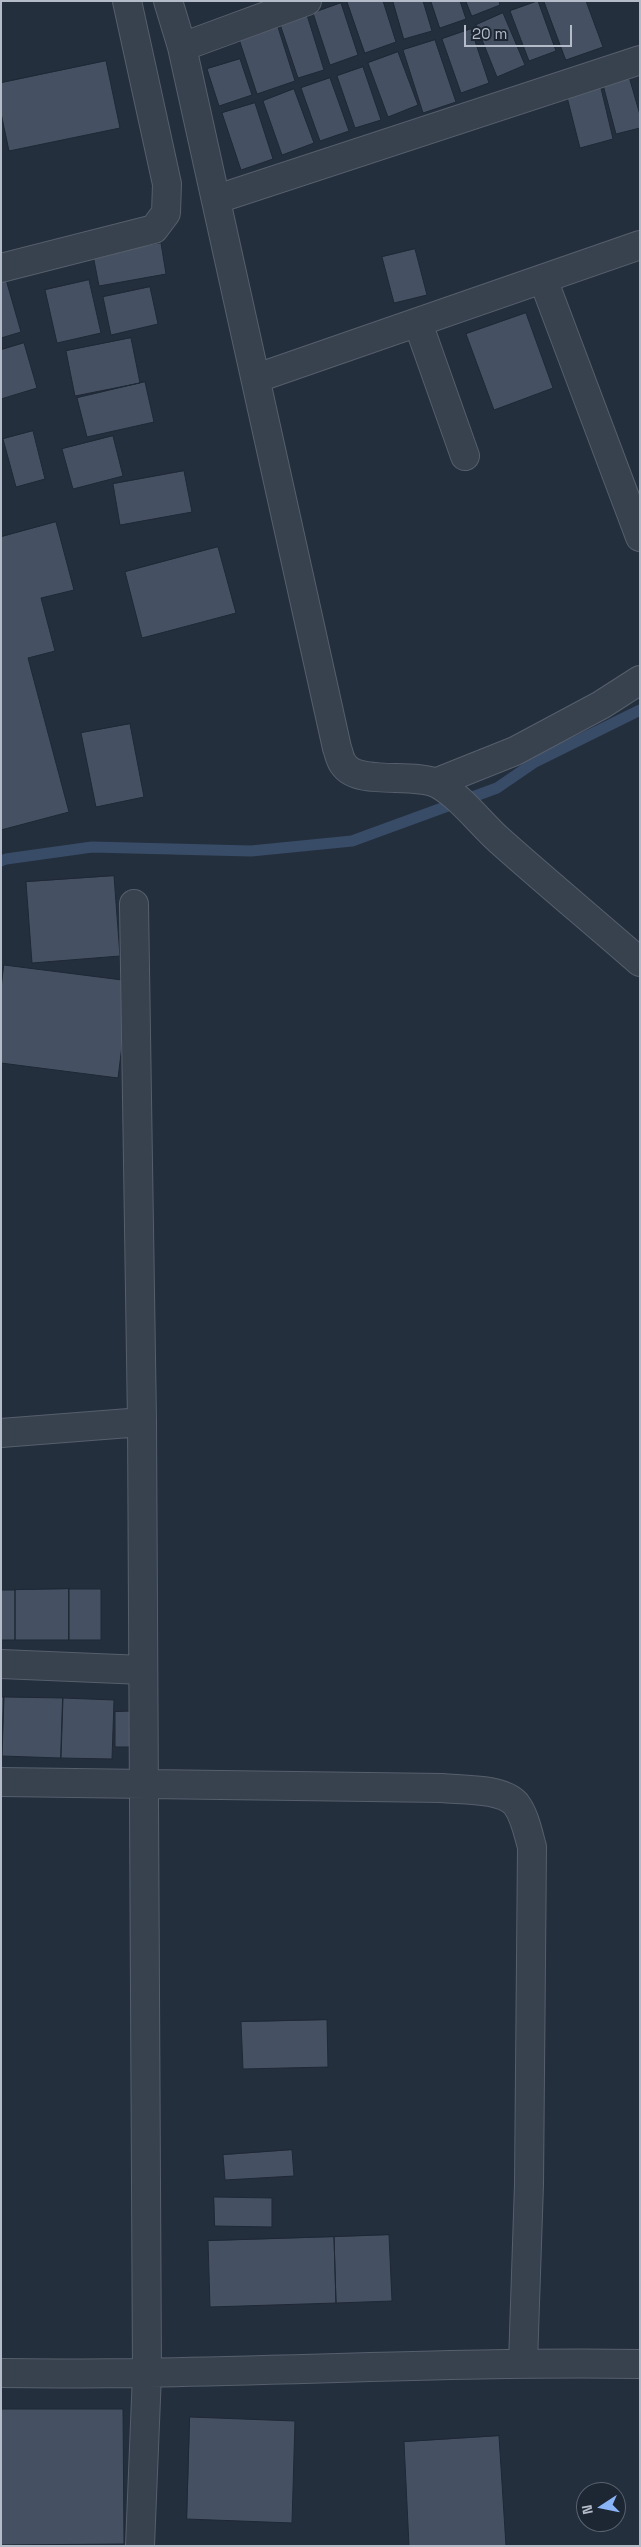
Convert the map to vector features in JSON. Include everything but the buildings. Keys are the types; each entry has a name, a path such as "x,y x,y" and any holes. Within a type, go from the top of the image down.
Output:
{"street":[{"path":"1,268 154,229 166,213 167,184 127,1"},
{"path":"168,1 182,47 217,199 337,748 344,766 353,774 413,778 444,788 640,962"},
{"path":"182,47 307,1"},
{"path":"217,199 640,60"},
{"path":"257,378 640,245"},
{"path":"543,279 640,537"},
{"path":"418,323 465,456"},
{"path":"444,788 601,705 640,680"},
{"path":"134,904 142,1422 147,2374 140,2546"},
{"path":"1,1432 142,1422"},
{"path":"1,1664 144,1670"},
{"path":"1,1782 442,1788 502,1794 515,1804 524,1818 532,1848 529,2184 523,2363"},
{"path":"1,2373 147,2374 523,2363 640,2364"}],"waterway":[{"path":"1,861 92,847 251,851 352,841 497,788 535,762 640,710"}]}
